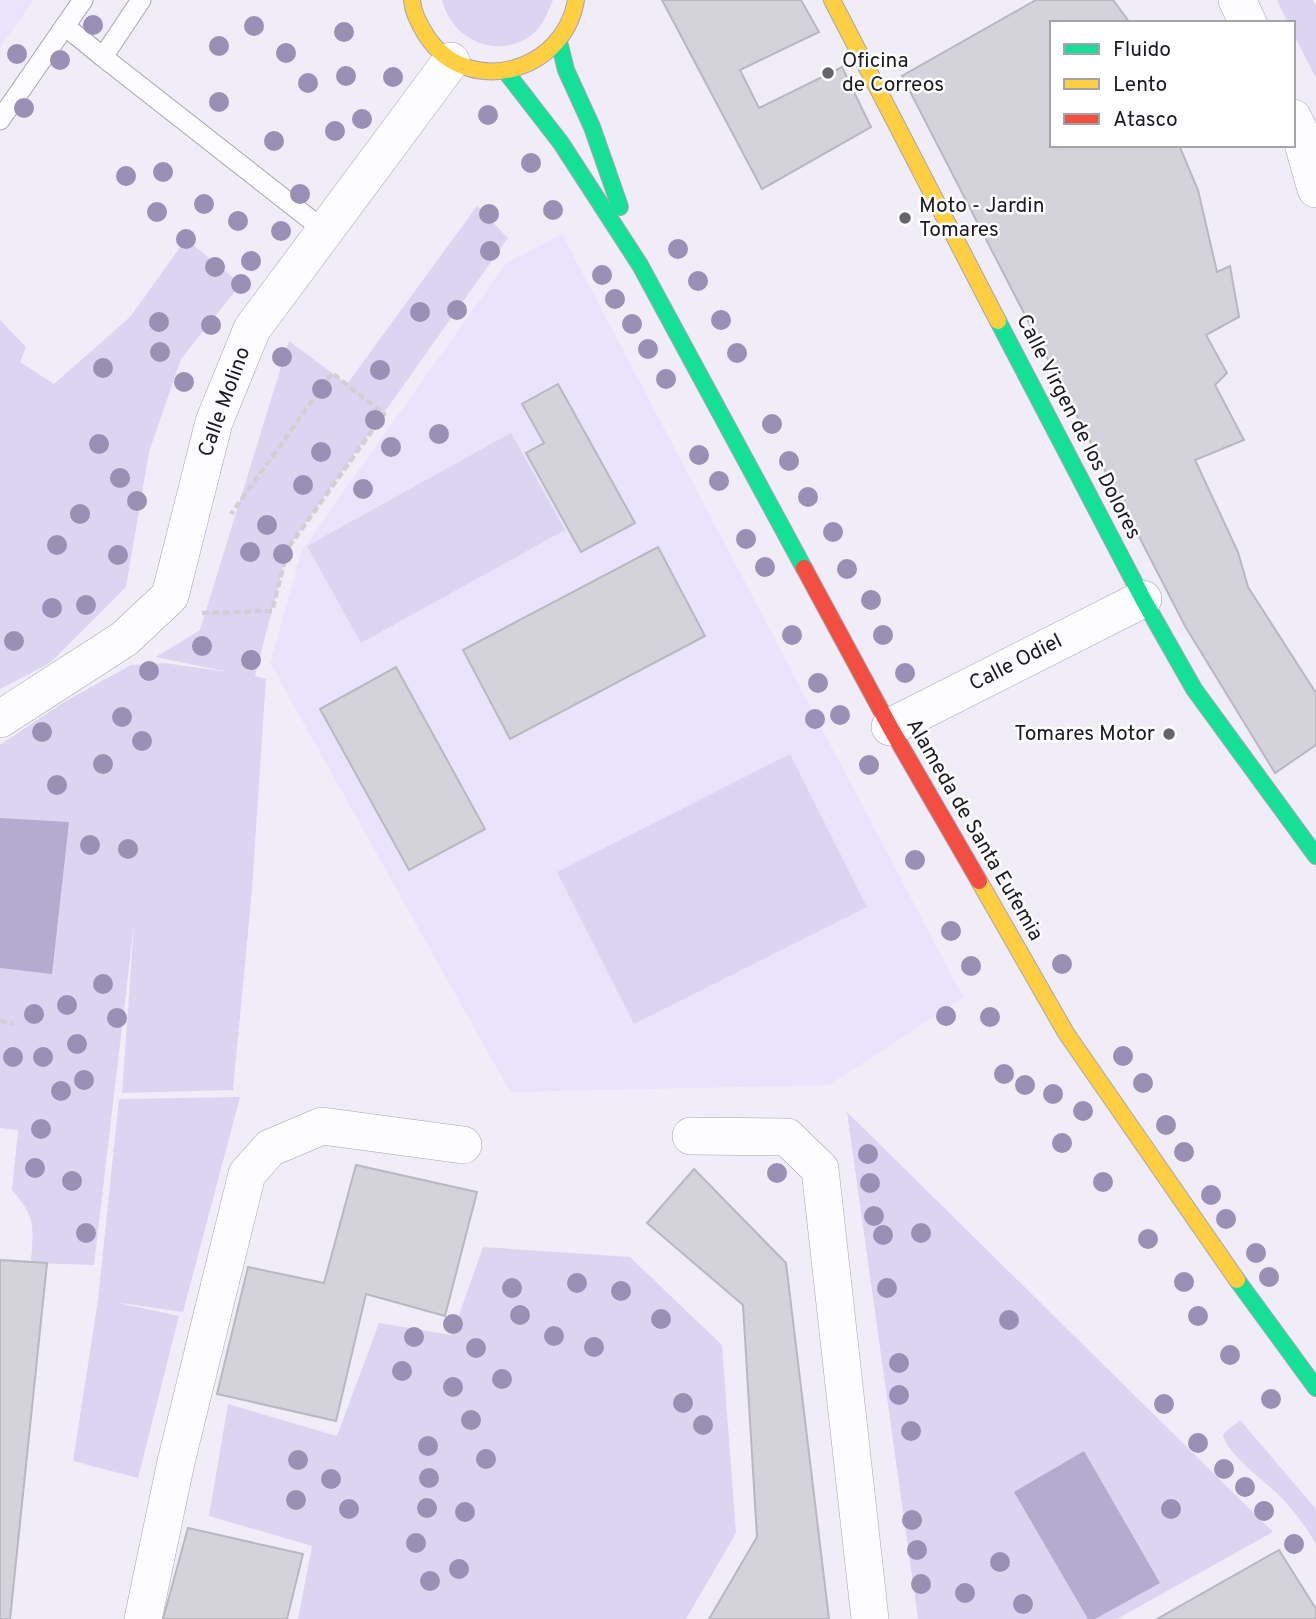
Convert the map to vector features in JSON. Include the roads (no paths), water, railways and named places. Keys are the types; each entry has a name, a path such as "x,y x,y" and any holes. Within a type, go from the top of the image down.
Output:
{"street":[{"path":"412,0 425,37 451,61 477,72 506,72 526,67 544,56 559,42 577,3"},
{"name":"Calle Virgen de los Dolores","path":"832,0 1143,600 1194,689 1316,856"},
{"path":"1237,0 1247,21"},
{"name":"Alameda de Santa Eufemia","path":"559,42 566,70 592,127 640,265"},
{"name":"Calle Molino","path":"0,719 124,639 170,596 214,422 253,329 451,61"},
{"name":"Alameda de Santa Eufemia","path":"506,72 561,143 640,265 890,727 1066,1033 1260,1314 1316,1388"},
{"path":"1295,122 1316,189"},
{"name":"Calle Odiel","path":"890,727 1143,600"},
{"path":"143,1619 176,1462 247,1174 270,1148 322,1126 463,1145"},
{"path":"691,1136 788,1137 820,1169 870,1619"}],"lane":[{"path":"0,120 83,0"},
{"path":"103,57 141,0"},
{"path":"65,26 325,230"}],"place":[{"name":"Oficina de Correos","path":"828,73"},
{"name":"Moto - Jardin Tomares","path":"905,218"},
{"name":"Tomares Motor","path":"1169,734"}]}
